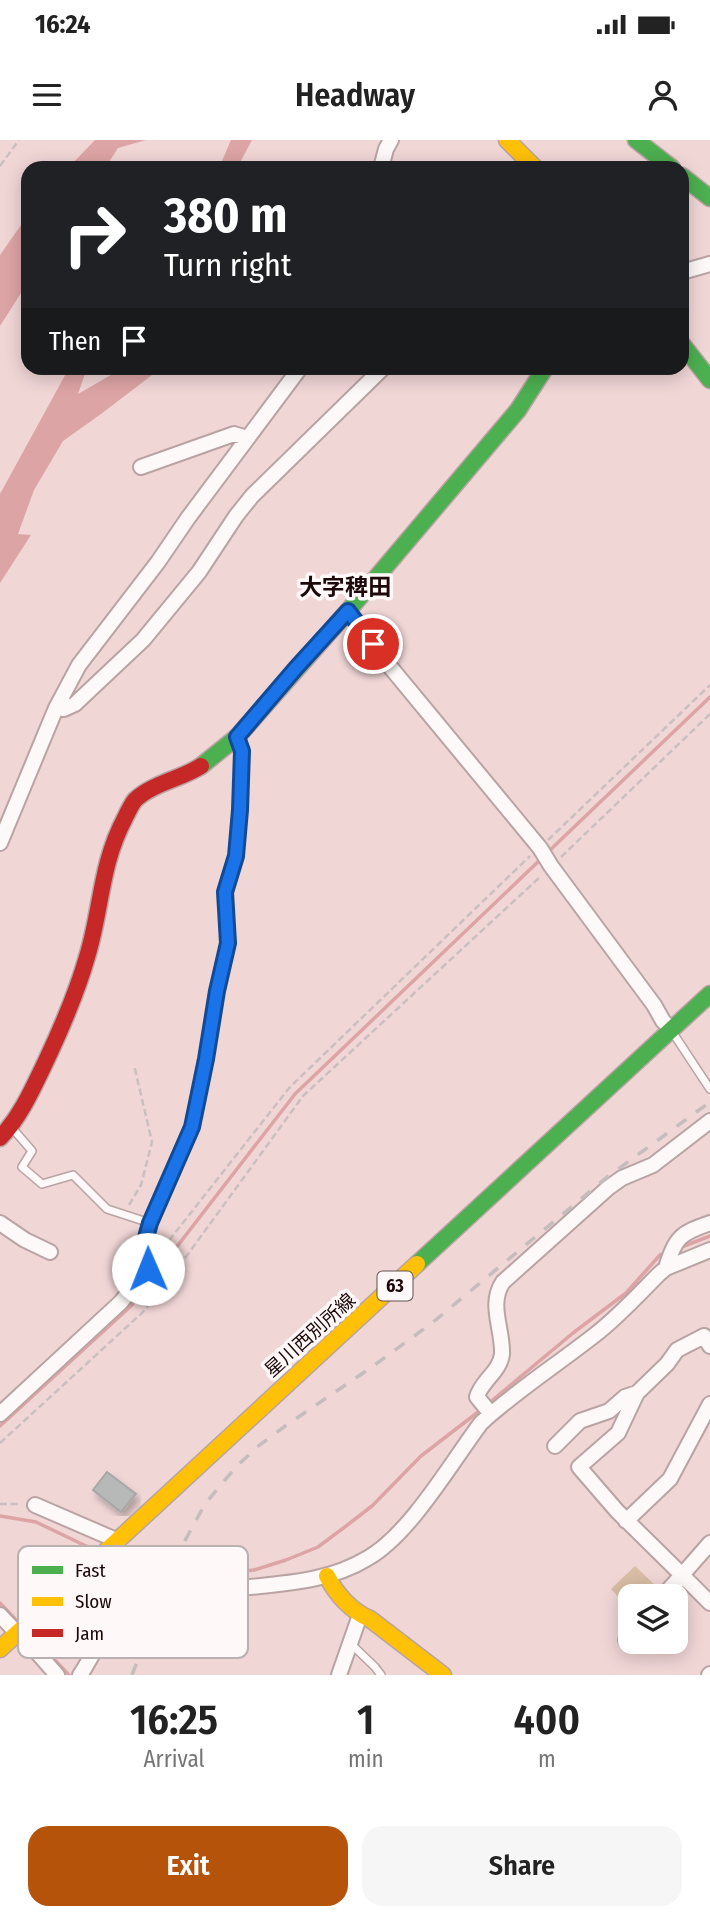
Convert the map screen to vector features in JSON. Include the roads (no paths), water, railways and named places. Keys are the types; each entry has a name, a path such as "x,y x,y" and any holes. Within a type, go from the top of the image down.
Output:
{"main road":[{"path":"507,140 528,161"},
{"path":"636,140 663,161"},
{"path":"689,182 710,198"},
{"path":"689,353 710,380"},
{"path":"5,1132 32,1091 65,1020 88,955 107,860 116,835 134,801 149,790 192,772 237,737 518,410 540,375"},
{"name":"星川西別所線","path":"110,1546 710,994"},
{"path":"327,1576 335,1591 360,1615 370,1619 443,1675"},
{"name":"星川西別所線","path":"0,1649 18,1633"}],"street":[{"path":"383,161 391,140"},
{"path":"689,270 710,264"},
{"path":"0,843 56,708 79,665 295,375"},
{"path":"56,708 64,709 75,704 143,640 199,572 252,496 376,375"},
{"path":"141,467 234,434 247,438"},
{"path":"348,611 387,663 545,856 671,1030"},
{"path":"491,1414 477,1397 497,1369 502,1354 495,1303 497,1290 608,1188 622,1178 653,1165 710,1121"},
{"path":"0,1223 25,1240 50,1252"},
{"path":"248,1587 295,1583 327,1576 369,1558 389,1541 425,1500 481,1423 517,1392 602,1329 668,1264 677,1242 687,1231 710,1223"},
{"path":"668,1264 710,1250"},
{"path":"0,1413 121,1302 148,1269"},
{"path":"707,1337 677,1350 667,1364 637,1393 618,1433 579,1467 626,1521 710,1603"},
{"path":"555,1446 580,1421 609,1411 625,1397 637,1393"},
{"path":"626,1521 670,1479 710,1404"},
{"path":"36,1505 116,1540"},
{"path":"674,1584 710,1543"},
{"path":"0,1615 18,1626"},
{"path":"339,1675 360,1615"},
{"path":"43,1658 57,1675"},
{"path":"81,1675 91,1658"}],"lane":[{"path":"148,1269 143,1264 145,1241 150,1223 192,1127 228,943 225,892 236,856 240,810 242,751 237,737"},
{"path":"671,1030 710,1089"},
{"path":"5,1132 32,1151 22,1167 42,1184 72,1175 107,1209 150,1223"},
{"path":"351,1643 381,1675"}],"waterway":[{"path":"547,853 710,697"},
{"path":"0,1426 131,1306 295,1094 542,858"},
{"path":"679,1248 710,1236"},
{"path":"488,1404 626,1293 660,1255 666,1253"},
{"path":"248,1571 318,1547 372,1506 421,1456 482,1409"},
{"path":"0,1516 36,1522 86,1546"},
{"path":"0,1603 17,1621"},
{"path":"53,1658 69,1675"}],"railway":[{"path":"182,1546 205,1504 257,1447 432,1323 606,1178 710,1102"},
{"path":"132,1675 139,1658"}],"district":[{"name":"大字稗田","path":"345,587"}]}
